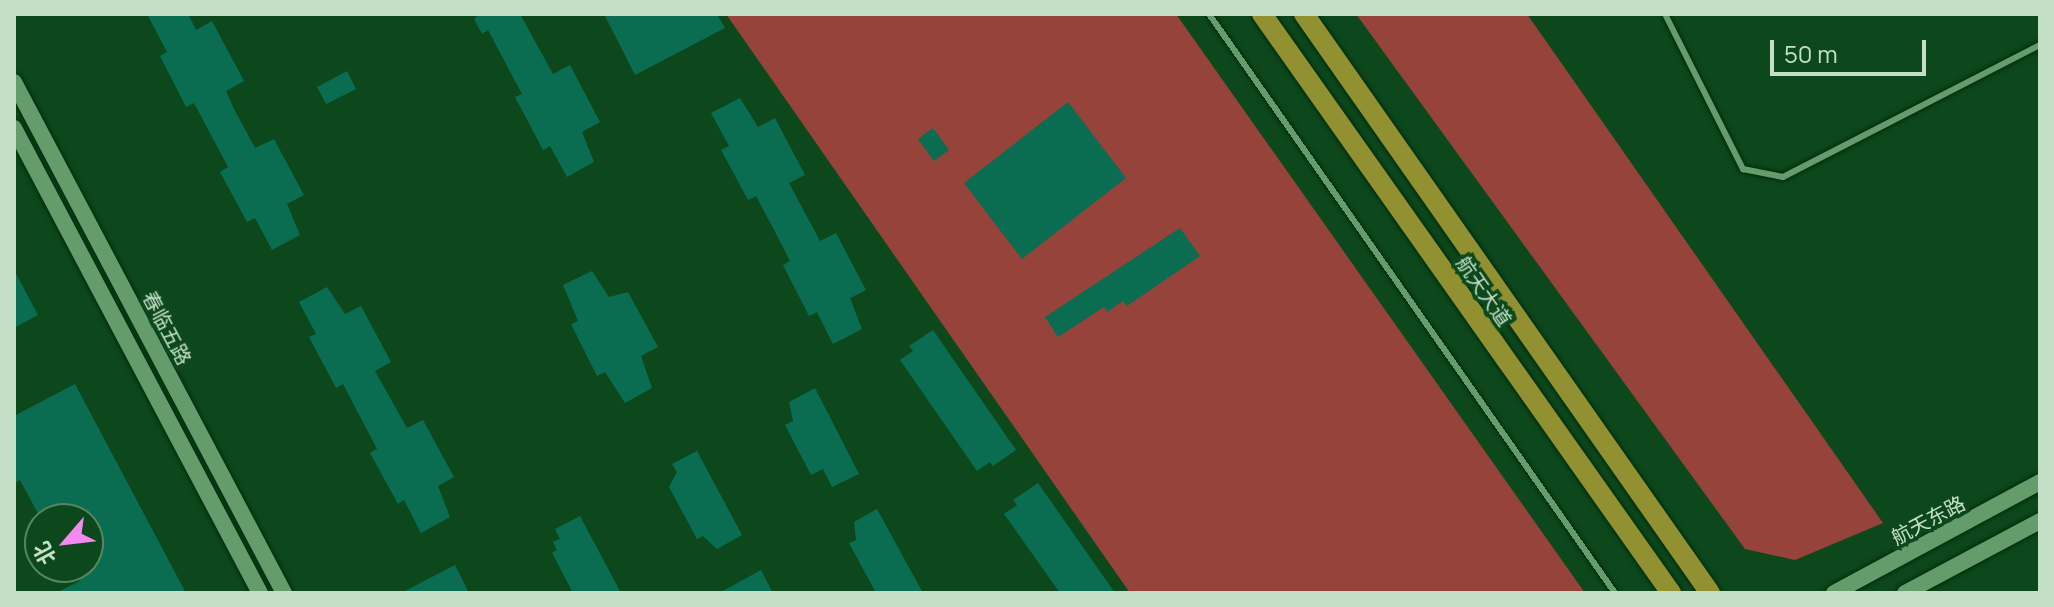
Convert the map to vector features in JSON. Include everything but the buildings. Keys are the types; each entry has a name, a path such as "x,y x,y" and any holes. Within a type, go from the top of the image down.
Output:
{"main road":[{"name":"航天大道","path":"1262,14 1671,593"},
{"name":"航天大道","path":"1304,14 1710,593"}],"street":[{"name":"春临五路","path":"14,82 284,593"},
{"name":"春临五路","path":"14,128 260,593"},
{"name":"航天东路","path":"1834,593 2040,482"},
{"path":"1905,593 2040,521"}],"lane":[{"path":"1209,14 1615,593"},
{"path":"1665,14 1743,169 1783,177 2040,45"}],"shaded area":[{"path":"726,14 1176,14 1585,593 1130,593"},
{"path":"1356,14 1527,14 1883,523 1795,560 1745,549"}]}
